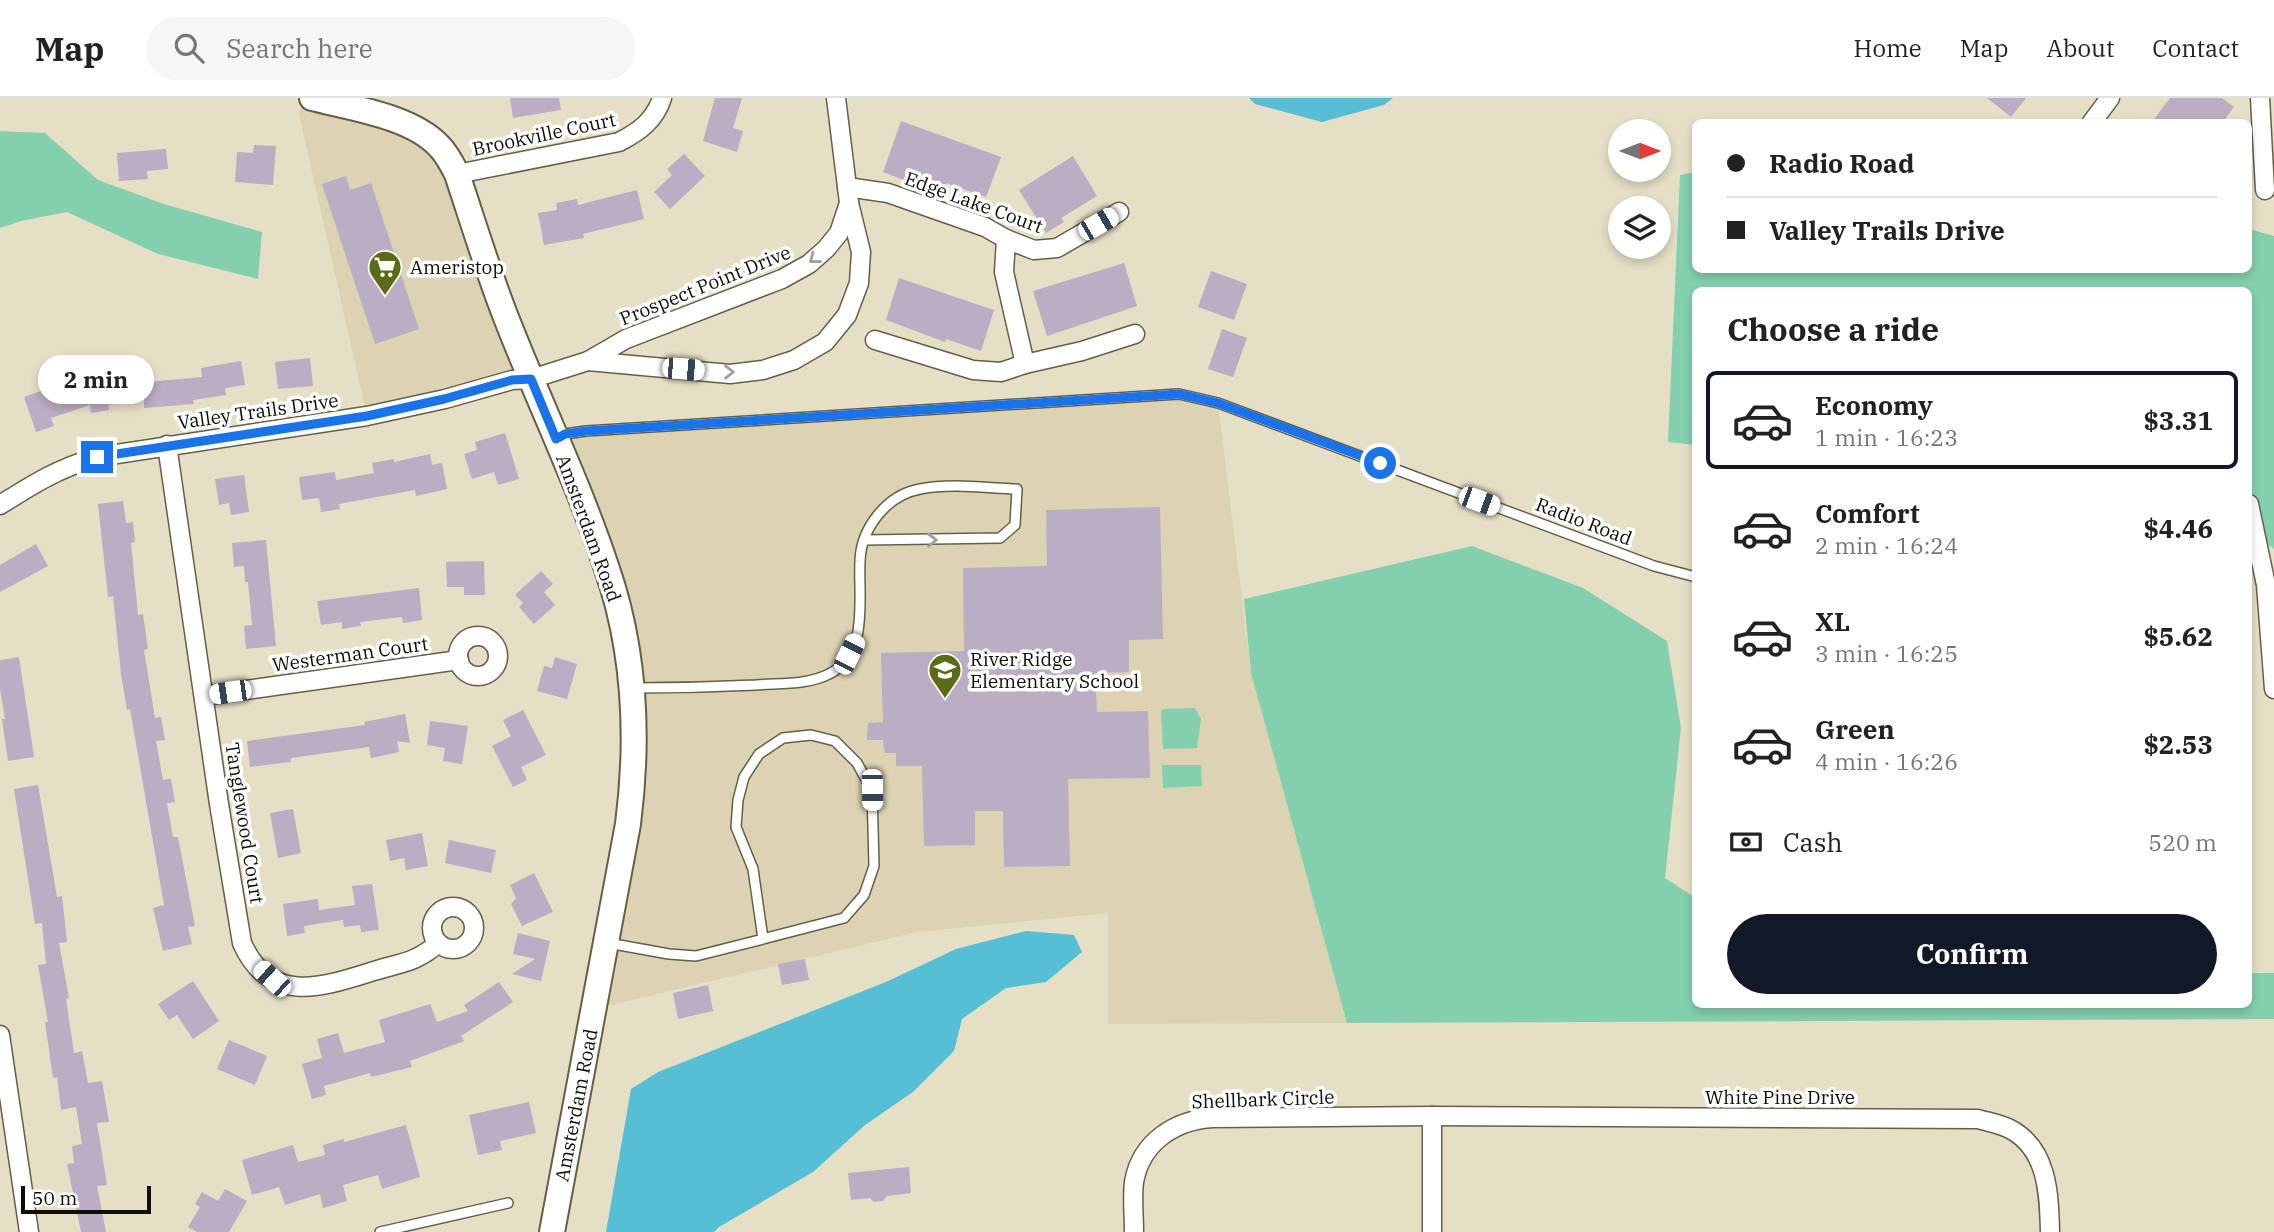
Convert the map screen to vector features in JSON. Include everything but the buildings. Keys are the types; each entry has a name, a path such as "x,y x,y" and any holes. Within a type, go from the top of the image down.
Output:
{"main road":[{"name":"Amsterdam Road","path":"312,98 394,119 425,134 446,153 457,174 506,318 607,567 626,647 634,732 633,782 628,824 552,1232"}],"street":[{"name":"Brookville Court","path":"457,174 619,142 638,132 650,120 662,98"},
{"name":"Prospect Point Drive","path":"588,361 730,374 763,370 794,360 825,342 847,315 859,284 861,252 848,195 836,98"},
{"path":"2094,119 2110,98"},
{"path":"2260,98 2265,190"},
{"name":"Edge Lake Court","path":"848,195 888,193 985,227 1034,250 1056,248 1119,212"},
{"name":"Prospect Point Drive","path":"531,379 588,361 626,339 782,279 809,264 839,233 848,195"},
{"path":"1006,239 1004,272 1025,364"},
{"path":"876,340 973,370 1001,372 1135,334"},
{"name":"Valley Trails Drive","path":"0,505 44,477 72,464 97,457 367,416 512,380 531,379"},
{"name":"Tanglewood Court","path":"167,445 219,804 243,943 254,963 272,979 298,988 324,986 424,956 438,943"},
{"path":"2252,518 2266,585 2274,689"},
{"name":"Westerman Court","path":"205,696 459,660"},
{"path":"0,1035 29,1232"},
{"path":"1432,1116 1433,1232"},
{"name":"Shellbark Circle","path":"1134,1232 1134,1182 1139,1168 1156,1140 1168,1130 1182,1124 1213,1118 1432,1116"},
{"name":"White Pine Drive","path":"1432,1116 1978,1119 2009,1129 2029,1144 2044,1169 2050,1232"}],"lane":[{"name":"Radio Road","path":"556,439 565,434 586,431 1179,394 1218,403 1641,561 1692,576"},
{"path":"631,688 781,683 830,674 840,666 856,640 860,618 860,559 864,540 881,510 904,494 919,489 1017,489 1014,525 1000,537 864,540"},
{"path":"606,943 696,956 763,939 844,918 864,895 874,866 872,790 857,763 835,741 811,735 783,738 759,754 744,777 738,800 736,827 753,869 763,939"},
{"path":"380,1232 508,1203"}],"shaded area":[{"path":"304,98 438,144 531,379 367,416 299,114"},
{"name":"River Ridge Elementary School","path":"1179,394 1218,403 1251,673 1347,1023 1108,1024 1108,913 917,932 594,1009 633,711 565,434"}],"green space":[{"path":"0,131 45,133 98,180 164,204 262,232 258,279 158,254 67,212 0,228"},
{"path":"1692,173 1692,273 2252,273 2252,230 2274,236 2274,549 2252,532 2252,287 1692,287 1692,445 1668,442 1680,175"},
{"path":"1472,546 1583,588 1667,641 1681,728 1665,878 1692,895 1692,1008 2252,1008 2252,973 2274,973 2274,1019 1347,1023 1251,673 1244,599"},
{"path":"1195,708 1201,719 1197,748 1163,749 1161,711"},
{"path":"1162,765 1201,765 1202,786 1163,788"}],"water":[{"path":"1249,98 1393,98 1384,105 1322,122 1255,104"},
{"path":"1026,931 1074,935 1082,952 1046,982 1006,988 962,1019 954,1051 913,1092 865,1125 813,1172 714,1232 606,1232 631,1089 658,1072 886,982 956,949"}],"place":[{"name":"Ameristop","path":"385,297"},
{"name":"River Ridge Elementary School","path":"945,700"}],"route":[{"path":"97,457 367,416 512,380 531,379 556,439 565,434 586,431 1179,394 1218,403 1380,463"}]}
